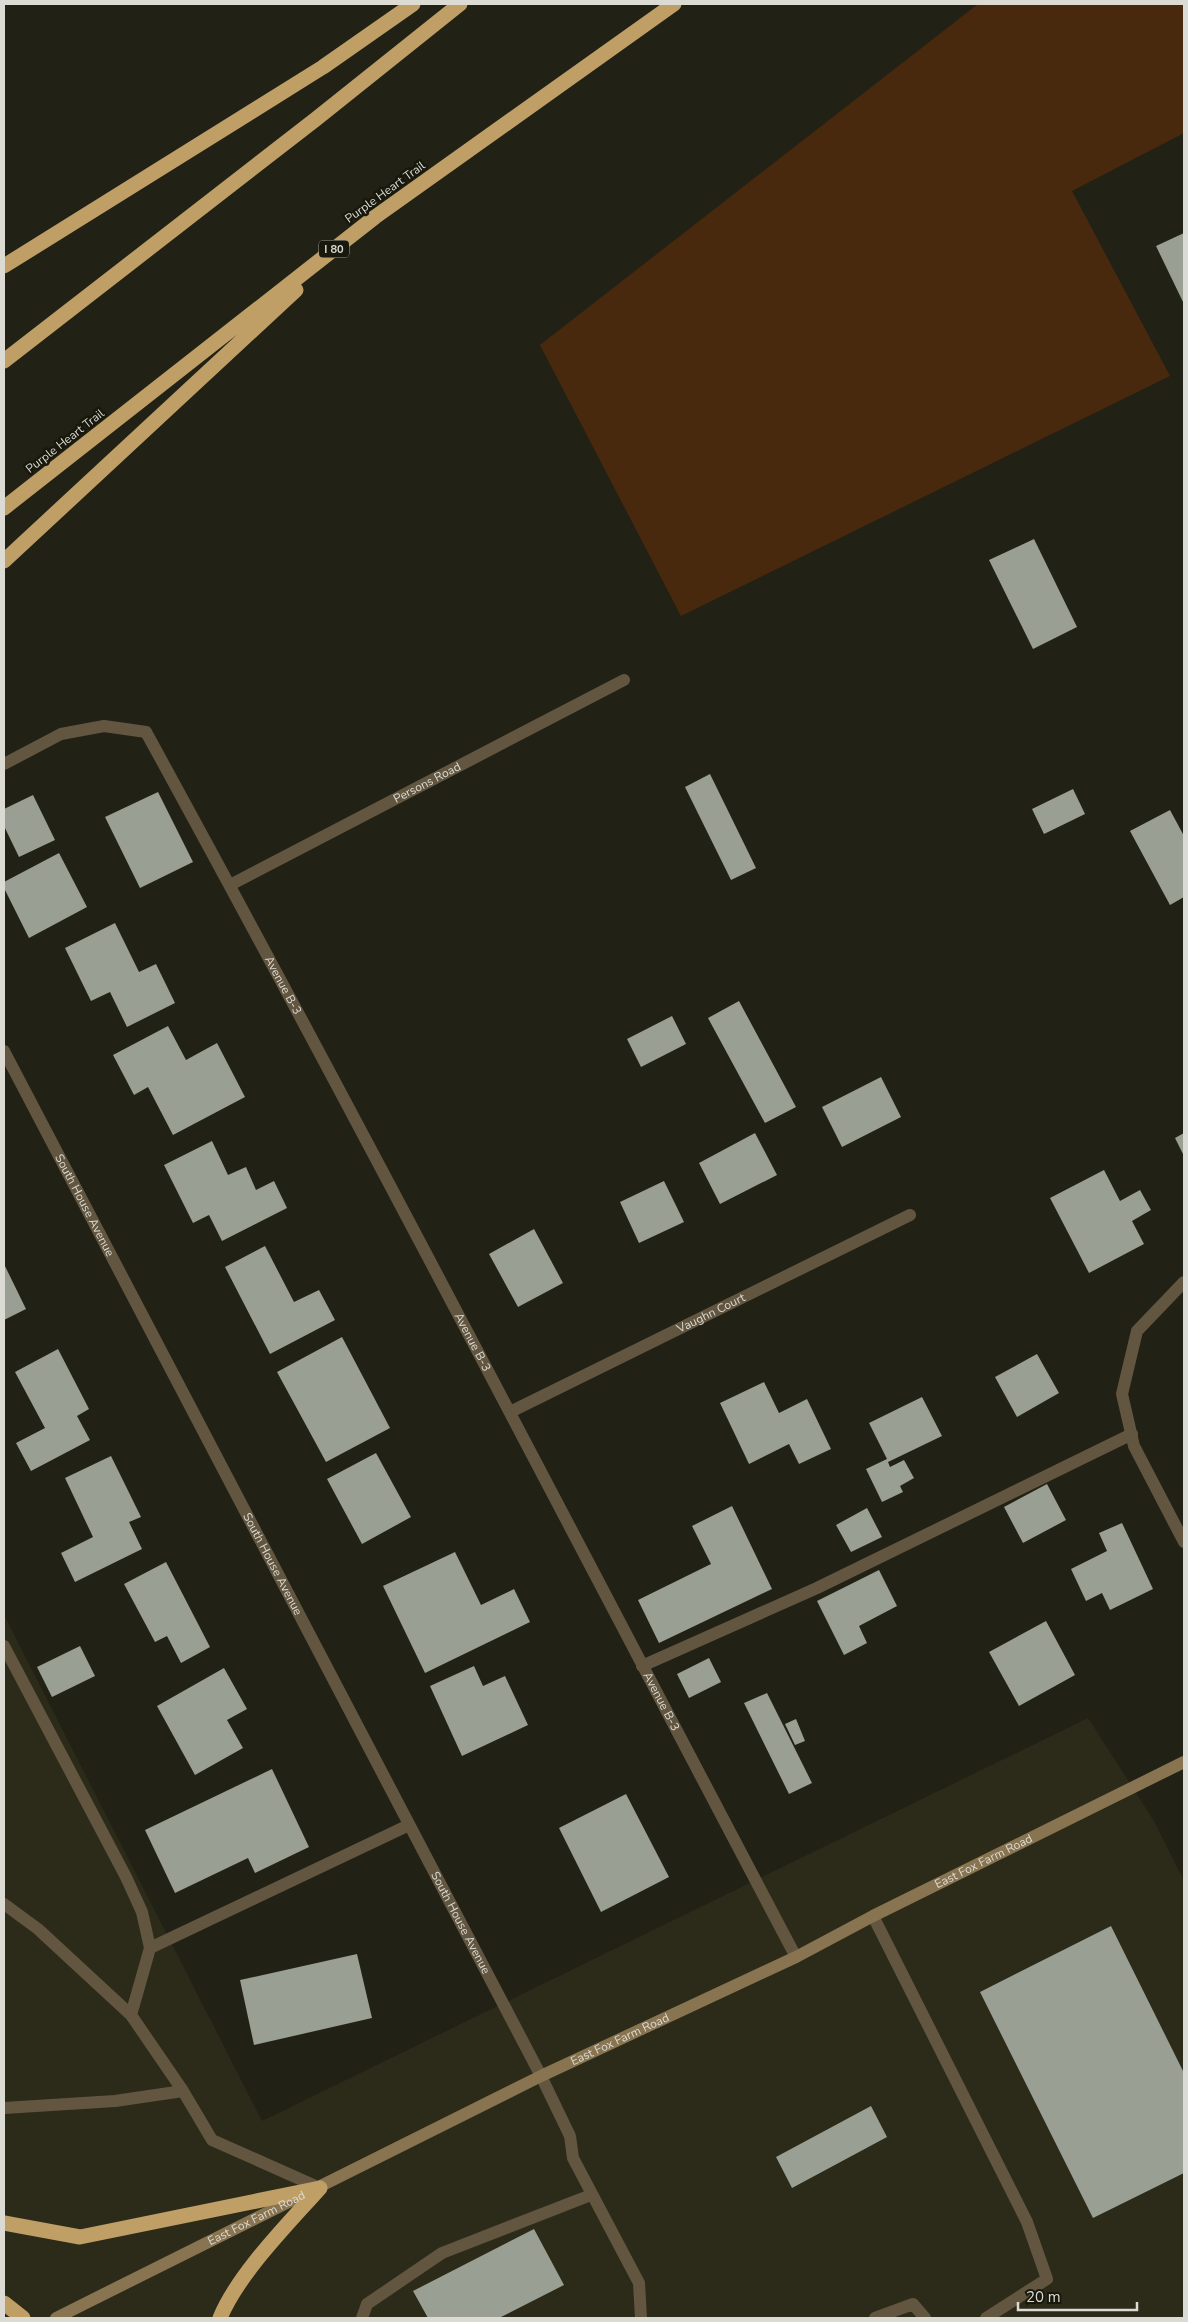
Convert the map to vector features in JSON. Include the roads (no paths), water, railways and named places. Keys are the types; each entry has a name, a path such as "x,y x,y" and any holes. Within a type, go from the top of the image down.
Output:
{"highway":[{"path":"4,266 323,67 413,4"},
{"path":"4,361 460,4"},
{"name":"Purple Heart Trail","path":"4,508 375,217 674,4"},
{"path":"4,561 375,217"},
{"path":"4,2223 80,2237 320,2188"},
{"path":"220,2318 226,2303 269,2245 320,2188"},
{"path":"4,2303 24,2318"}],"main road":[{"name":"East Fox Farm Road","path":"56,2318 320,2188 541,2076 796,1957 873,1916 1184,1762"}],"street":[{"name":"Persons Road","path":"230,885 624,680"},
{"name":"Avenue B-3","path":"4,764 61,734 104,726 146,732 230,885 510,1412 796,1957"},
{"name":"South House Avenue","path":"4,1051 541,2076 570,2136 572,2158 639,2283 641,2318"},
{"name":"Vaughn Court","path":"510,1412 910,1215"},
{"path":"1184,1282 1137,1332 1122,1394 1134,1446 1184,1542"},
{"path":"642,1666 816,1588 1132,1434"},
{"path":"4,1646 126,1877 142,1912 150,1948 131,2015"},
{"path":"150,1948 409,1825"},
{"path":"4,1904 38,1929 131,2015 183,2091 212,2140 320,2188"},
{"path":"873,1916 1027,2222 1047,2279 986,2318"},
{"path":"4,2108 115,2101 183,2091"},
{"path":"362,2318 367,2304 442,2252 591,2195"},
{"path":"875,2318 913,2304 925,2318"}]}
